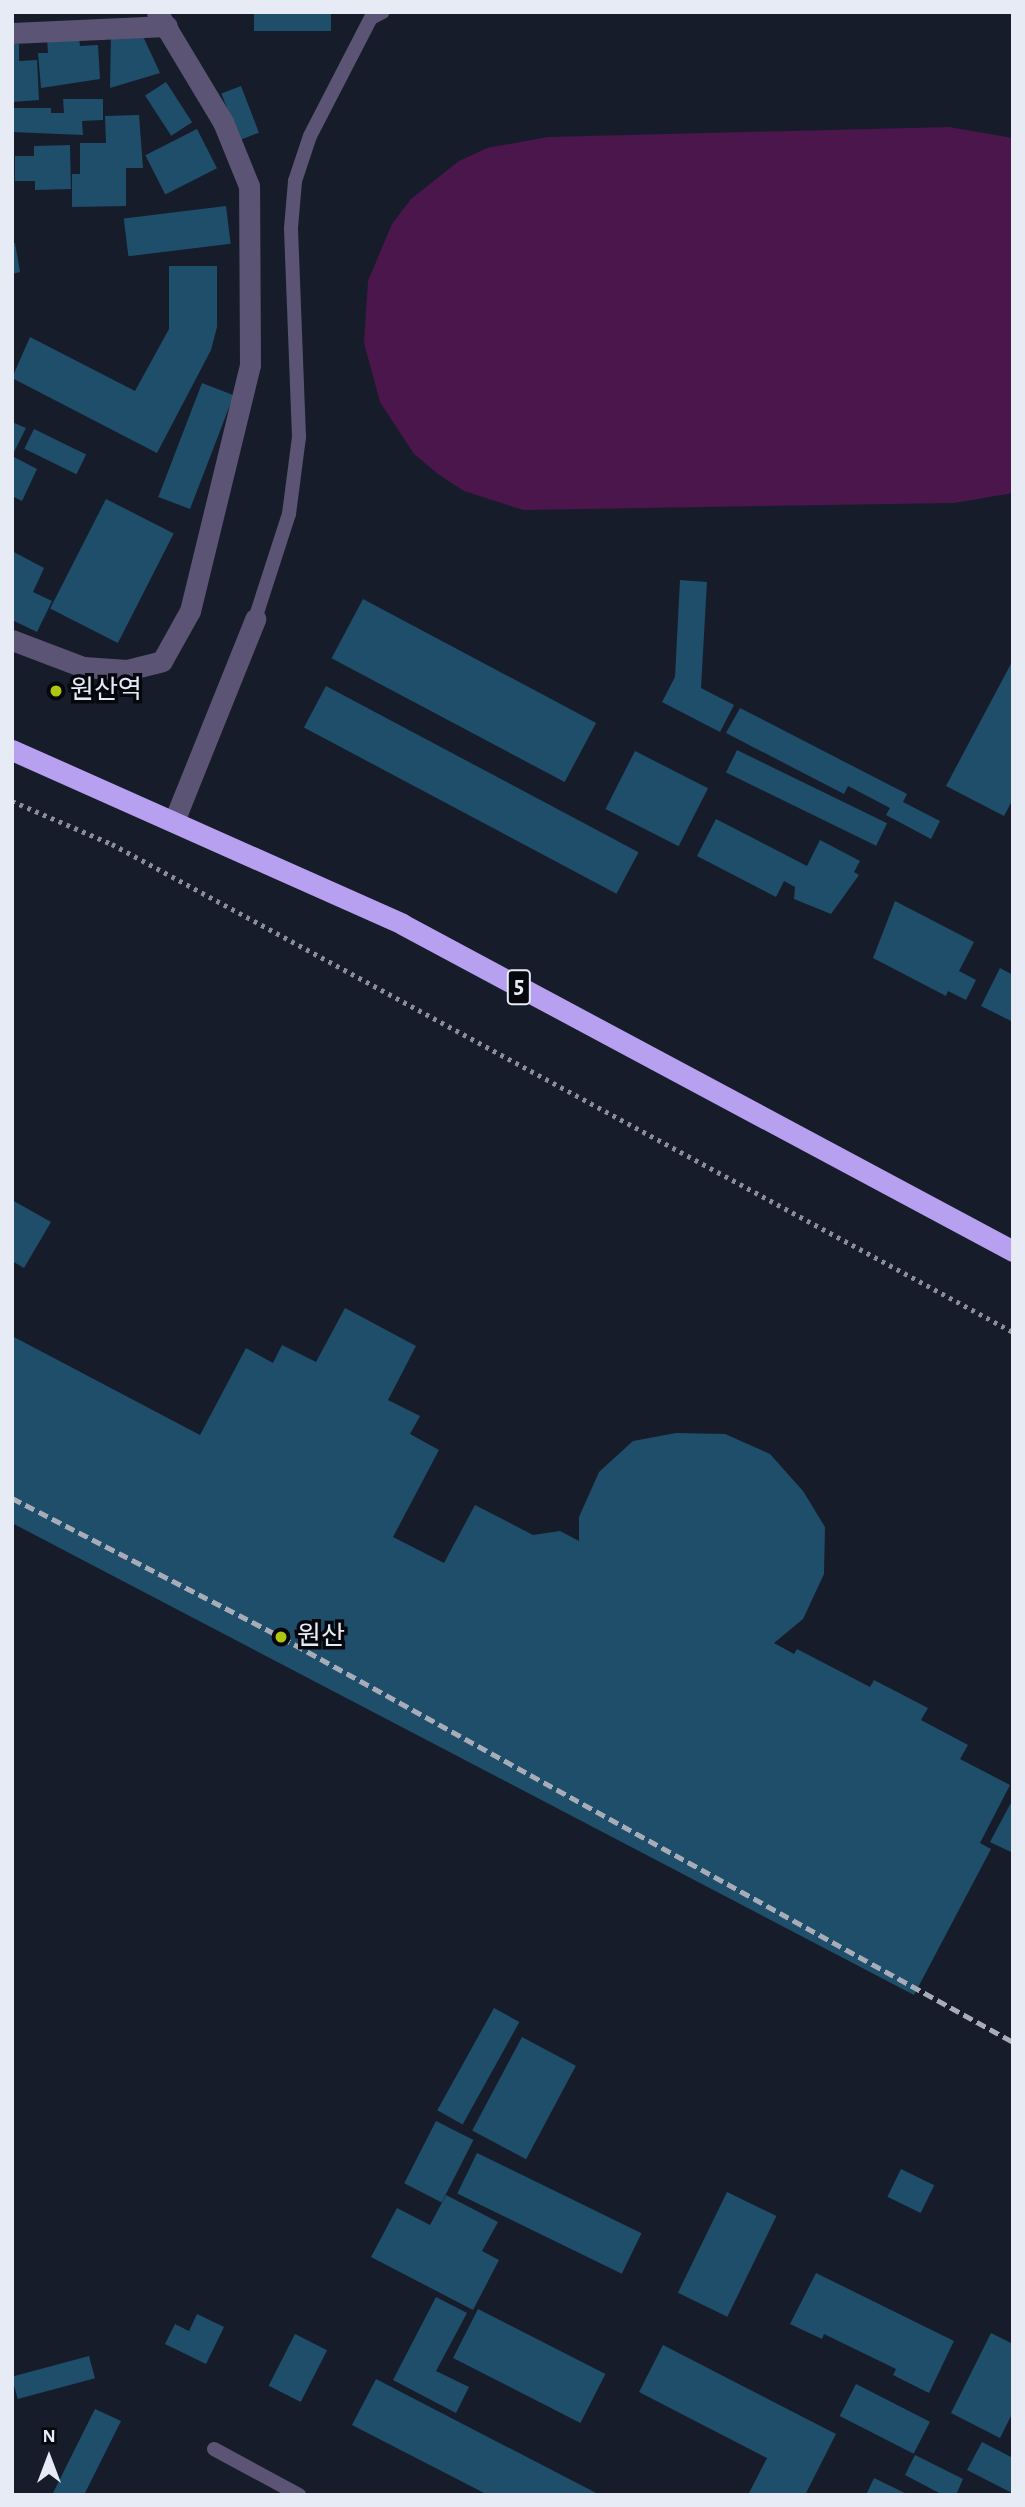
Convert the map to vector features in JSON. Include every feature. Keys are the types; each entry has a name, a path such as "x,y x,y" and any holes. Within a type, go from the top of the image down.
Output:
{"highway":[{"name":"5","path":"12,750 402,923 1013,1251"}],"street":[{"path":"12,33 162,19 223,122 249,186 251,222 250,365 190,611 162,661 127,670 83,667 12,640"},
{"path":"174,821 256,619"}],"lane":[{"path":"256,619 289,514 299,437 291,229 295,181 310,135 371,19 383,12"},
{"path":"214,2449 299,2495"}],"path":[{"path":"12,801 112,844 1013,1332"}],"shaded area":[{"path":"949,127 1013,138 1013,493 954,503 523,510 464,491 438,474 414,454 380,402 364,343 368,281 392,224 411,199 459,161 487,148 548,137"}],"building":[{"path":"254,12 331,12 331,31 254,31"},
{"path":"141,32 160,73 110,88 111,34"},
{"path":"79,37 80,46 98,45 100,79 41,88 38,53 48,53 47,39"},
{"path":"12,44 19,44 19,61 37,60 39,100 12,102"},
{"path":"166,82 192,122 171,136 145,96"},
{"path":"241,86 259,133 239,140 221,94"},
{"path":"63,99 103,99 103,120 82,121 83,135 12,132 12,108 51,108 51,113 64,113"},
{"path":"139,115 143,168 126,168 126,206 72,207 72,174 80,174 80,143 106,143 105,116"},
{"path":"197,129 217,168 165,195 145,155"},
{"path":"70,145 71,189 35,190 35,181 15,181 15,156 34,156 34,146"},
{"path":"226,206 231,244 128,256 124,219"},
{"path":"15,243 20,272 12,274 12,244"},
{"path":"169,266 217,266 217,327 211,350 157,453 12,378 30,337 135,391 169,329"},
{"path":"202,383 234,395 190,509 158,497"},
{"path":"12,422 26,428 12,456"},
{"path":"34,429 86,454 76,474 24,449"},
{"path":"12,456 37,469 22,501 12,496"},
{"path":"106,499 174,534 118,643 50,609"},
{"path":"12,551 44,568 33,592 52,601 37,632 12,620"},
{"path":"680,580 707,582 701,688 734,705 720,732 662,702 675,677"},
{"path":"363,599 596,723 565,782 332,658"},
{"path":"1013,660 1013,799 1004,816 946,786"},
{"path":"326,686 639,852 616,894 304,727"},
{"path":"740,708 907,794 903,802 940,821 931,839 886,815 890,808 848,786 844,794 726,733"},
{"path":"737,750 887,823 876,846 726,772"},
{"path":"635,751 708,788 679,846 605,809"},
{"path":"716,819 807,866 820,840 860,861 854,872 859,875 831,914 794,899 795,887 784,881 776,897 697,856"},
{"path":"895,901 974,942 959,971 976,980 966,1000 948,991 946,996 873,958"},
{"path":"1000,968 1013,975 1013,1022 981,1006"},
{"path":"12,1200 51,1222 24,1268 12,1261"},
{"path":"345,1308 416,1346 388,1400 420,1416 410,1434 439,1450 393,1537 444,1563 475,1505 533,1535 560,1531 579,1541 579,1517 599,1472 633,1441 676,1433 725,1434 770,1454 803,1491 825,1527 824,1574 803,1619 774,1643 794,1654 797,1649 870,1687 874,1680 928,1708 921,1720 968,1745 960,1759 1010,1785 980,1843 991,1849 914,1995 12,1523 12,1336 200,1435 246,1348 273,1363 282,1345 316,1362"},
{"path":"1013,1799 1013,1853 990,1842"},
{"path":"494,2008 519,2022 463,2124 437,2110"},
{"path":"522,2037 576,2066 526,2159 472,2131"},
{"path":"436,2121 473,2140 442,2202 404,2183"},
{"path":"477,2153 641,2233 622,2274 457,2193"},
{"path":"901,2169 934,2185 921,2213 887,2197"},
{"path":"727,2192 776,2216 727,2317 678,2293"},
{"path":"446,2195 498,2222 482,2251 499,2260 473,2310 371,2257 397,2208 430,2225"},
{"path":"816,2273 954,2341 929,2393 893,2375 896,2369 824,2334 822,2339 790,2324"},
{"path":"436,2297 467,2313 436,2371 469,2387 456,2413 393,2380"},
{"path":"478,2309 605,2374 580,2423 453,2358"},
{"path":"197,2314 224,2327 206,2364 165,2344 175,2324 189,2331"},
{"path":"991,2333 1013,2344 1013,2412 1000,2438 951,2413"},
{"path":"295,2334 327,2350 301,2402 269,2386"},
{"path":"663,2345 836,2434 805,2495 748,2495 767,2458 639,2392"},
{"path":"89,2356 95,2378 18,2399 12,2377"},
{"path":"376,2379 600,2495 488,2495 352,2425"},
{"path":"856,2384 930,2422 914,2454 840,2416"},
{"path":"95,2409 121,2421 84,2495 52,2495"},
{"path":"982,2442 1013,2458 1012,2493 967,2470"},
{"path":"915,2455 963,2479 956,2495 943,2495 905,2475"},
{"path":"874,2478 909,2495 866,2495"}],"railway":[{"path":"12,1498 281,1637 1013,2042"}],"place":[{"name":"원산역","path":"56,691"},
{"name":"원산","path":"281,1637"}]}
